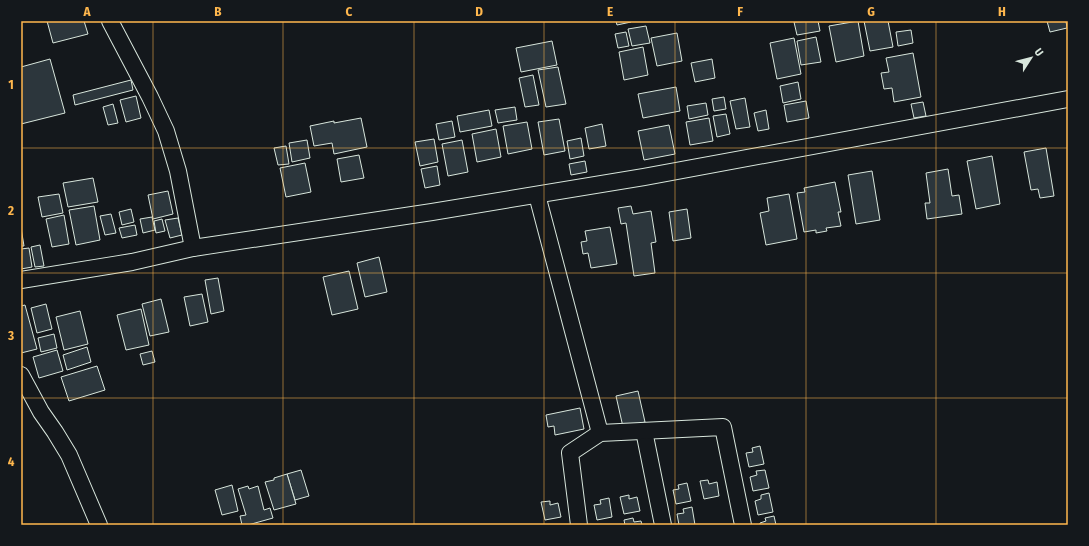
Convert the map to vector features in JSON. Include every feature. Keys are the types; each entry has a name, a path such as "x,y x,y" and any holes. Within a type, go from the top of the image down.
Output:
{"street":[{"path":"110,21 166,131 178,171 193,248"},
{"path":"21,280 132,262 193,248 644,177 1068,99"},
{"path":"537,195 600,433"},
{"path":"21,375 41,412 69,455 99,525"},
{"path":"579,525 570,453 600,433 723,427 743,525"},
{"path":"644,431 663,525"}],"building":[{"path":"47,21 84,21 88,34 53,43"},
{"path":"616,21 631,21 631,22 617,25"},
{"path":"818,21 820,31 797,35 794,22"},
{"path":"858,21 864,56 836,62 829,26"},
{"path":"864,21 888,21 893,47 870,51"},
{"path":"1047,21 1066,21 1067,28 1050,32"},
{"path":"646,26 650,43 632,46 628,29"},
{"path":"911,30 913,43 898,46 896,32"},
{"path":"626,32 629,46 618,48 615,34"},
{"path":"677,33 682,61 657,66 651,38"},
{"path":"816,37 821,62 801,65 797,41"},
{"path":"794,38 801,74 777,79 770,43"},
{"path":"552,41 557,65 521,72 516,48"},
{"path":"643,47 648,75 624,80 619,52"},
{"path":"913,53 921,97 894,102 892,88 884,89 881,73 889,72 886,58"},
{"path":"50,59 65,113 21,124 21,67"},
{"path":"712,59 715,78 695,82 691,63"},
{"path":"558,67 566,104 546,107 538,70"},
{"path":"533,75 539,105 525,107 519,78"},
{"path":"131,80 133,90 75,105 73,95"},
{"path":"798,82 801,99 783,103 780,86"},
{"path":"676,87 680,111 643,118 638,94"},
{"path":"136,96 141,118 126,122 120,100"},
{"path":"724,97 726,109 714,111 712,99"},
{"path":"745,98 750,127 736,129 730,101"},
{"path":"806,101 809,118 787,122 784,105"},
{"path":"923,102 926,116 914,118 911,104"},
{"path":"706,103 708,115 689,119 687,106"},
{"path":"113,104 118,123 108,125 103,107"},
{"path":"515,107 517,120 498,123 495,110"},
{"path":"489,110 492,126 460,132 457,116"},
{"path":"766,110 769,129 758,131 754,113"},
{"path":"726,114 730,134 717,137 713,116"},
{"path":"361,118 367,147 334,154 332,143 314,146 310,126 334,121 334,123"},
{"path":"709,118 713,141 690,145 686,122"},
{"path":"559,119 565,151 544,155 538,122"},
{"path":"452,121 455,137 439,140 436,124"},
{"path":"527,122 532,149 508,154 503,126"},
{"path":"602,124 606,146 589,149 585,128"},
{"path":"669,125 675,154 644,160 638,131"},
{"path":"496,129 501,157 477,162 472,134"},
{"path":"581,138 584,156 570,159 567,141"},
{"path":"434,139 438,162 420,166 415,142"},
{"path":"307,140 310,158 292,162 289,143"},
{"path":"462,140 468,172 448,176 442,144"},
{"path":"286,146 289,164 278,165 274,148"},
{"path":"1046,148 1054,196 1040,198 1038,189 1031,190 1024,152"},
{"path":"359,155 364,178 341,182 337,159"},
{"path":"992,156 1000,204 976,209 967,161"},
{"path":"585,161 587,172 571,175 569,164"},
{"path":"305,163 311,192 286,197 280,168"},
{"path":"437,166 440,185 425,188 421,169"},
{"path":"948,169 952,196 959,195 962,214 927,219 925,203 930,203 926,173"},
{"path":"872,171 880,220 856,224 848,175"},
{"path":"93,178 98,202 68,207 63,183"},
{"path":"835,182 841,212 838,212 841,226 826,228 827,231 816,233 816,230 804,232 797,193 805,192 804,188"},
{"path":"168,191 173,214 153,219 148,195"},
{"path":"59,194 63,213 42,217 38,197"},
{"path":"789,194 797,239 766,245 760,213 769,211 767,198"},
{"path":"94,206 100,240 76,245 69,210"},
{"path":"631,206 633,214 651,211 656,242 651,243 655,273 634,276 626,223 621,224 618,208"},
{"path":"131,209 134,222 122,225 119,212"},
{"path":"687,209 691,238 673,241 669,212"},
{"path":"111,214 116,233 105,235 100,216"},
{"path":"64,215 69,244 52,247 46,219"},
{"path":"152,217 155,230 143,233 140,219"},
{"path":"178,218 182,235 170,238 165,220"},
{"path":"162,219 165,231 156,233 154,221"},
{"path":"135,225 137,235 122,238 119,228"},
{"path":"610,227 617,264 591,268 588,253 583,254 581,242 587,241 585,231"},
{"path":"21,228 24,246 21,246"},
{"path":"40,245 44,266 35,267 31,247"},
{"path":"29,248 32,267 21,269 21,249"},
{"path":"379,257 387,292 365,297 357,263"},
{"path":"349,271 358,309 332,315 323,277"},
{"path":"218,278 224,311 211,314 205,280"},
{"path":"202,294 208,322 190,326 184,297"},
{"path":"161,299 169,332 150,336 142,304"},
{"path":"46,304 52,329 37,333 31,308"},
{"path":"25,305 37,349 21,353 21,306"},
{"path":"141,309 149,345 126,350 117,315"},
{"path":"80,311 88,344 64,350 56,317"},
{"path":"54,334 57,348 41,352 38,338"},
{"path":"87,347 91,362 67,370 63,355"},
{"path":"57,350 63,371 39,378 33,357"},
{"path":"152,351 155,362 143,365 140,354"},
{"path":"97,366 105,390 69,401 61,377"},
{"path":"638,391 645,422 623,427 616,396"},
{"path":"580,408 584,429 555,435 554,426 548,427 546,415"},
{"path":"760,446 764,464 749,467 746,453 753,452 752,448"},
{"path":"301,470 309,496 295,500 287,474"},
{"path":"765,470 769,488 753,491 750,477 757,475 756,471"},
{"path":"287,474 296,504 274,510 265,482"},
{"path":"708,480 709,484 717,482 719,496 704,499 700,481"},
{"path":"687,483 691,501 676,504 673,490 679,489 678,485"},
{"path":"232,485 238,511 222,515 215,490"},
{"path":"248,486 249,489 258,486 264,510 270,508 273,518 248,525 242,525 240,516 246,515 238,489"},
{"path":"769,493 773,512 758,515 755,501 761,499 761,495"},
{"path":"629,495 629,499 637,497 640,511 624,514 620,497"},
{"path":"609,498 612,517 597,520 594,505 601,504 600,500"},
{"path":"550,501 550,505 558,503 561,517 545,520 541,502"},
{"path":"692,507 695,525 679,525 677,514 684,513 683,509"},
{"path":"774,516 776,525 760,525 760,523 766,521 765,518"},
{"path":"633,518 634,522 641,521 642,525 625,525 624,520"}]}
